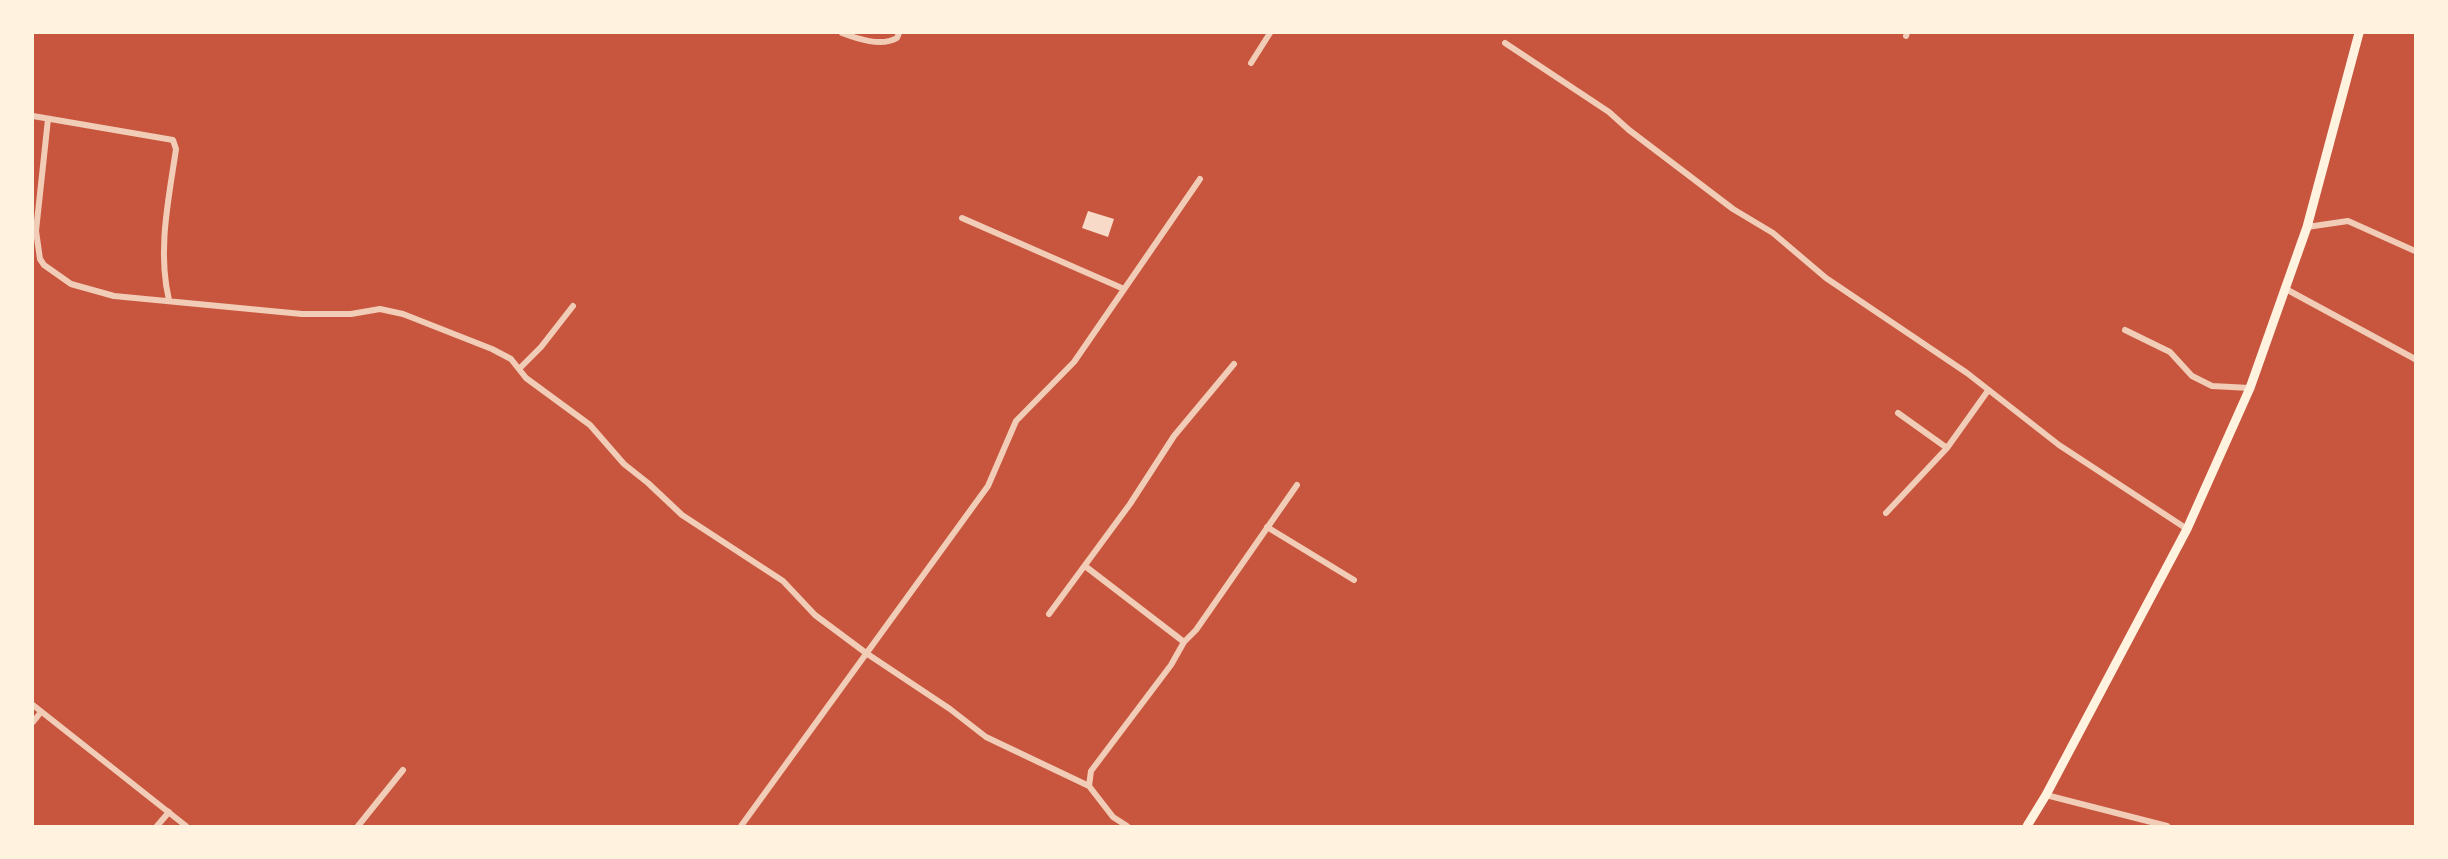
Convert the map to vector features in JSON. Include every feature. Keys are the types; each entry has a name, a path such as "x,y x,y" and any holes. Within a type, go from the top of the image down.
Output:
{"highway":[{"path":"2027,826 2046,795 2187,530 2250,388 2307,227 2359,33"}],"street":[{"path":"842,33 891,41 897,38 899,33"},
{"path":"1251,63 1270,33"},
{"path":"1505,43 1609,112 1629,130 1733,208 1773,233 1826,278 1967,373 1987,392 2059,445 2187,530"},
{"path":"33,116 173,140 176,148 164,236 163,278 169,300"},
{"path":"48,119 36,231 40,259 44,265 71,284 114,296 302,314 351,314 380,309 403,314 492,349 511,359 526,378 590,425 624,464 682,515 783,581 815,615 866,653 950,709 986,737 1089,786 1113,817 1127,826"},
{"path":"741,826 988,486 1016,421 1074,362 1200,179"},
{"path":"962,218 1124,289"},
{"path":"2307,227 2348,221 2415,251"},
{"path":"2284,288 2415,359"},
{"path":"519,369 541,347 573,306"},
{"path":"2125,330 2170,352 2192,376 2212,386 2250,388"},
{"path":"1049,614 1130,504 1174,436 1234,364"},
{"path":"1886,513 1947,448 1987,392"},
{"path":"1898,413 1947,448"},
{"path":"1089,786 1091,771 1159,681 1184,642 1196,630 1297,484"},
{"path":"1267,527 1354,580"},
{"path":"1085,566 1184,642"},
{"path":"33,705 186,826"},
{"path":"33,722 41,712"},
{"path":"358,826 403,770"},
{"path":"2046,795 2167,826"},
{"path":"157,826 169,812"}],"building":[{"path":"1088,211 1114,219 1108,237 1082,228"}]}
